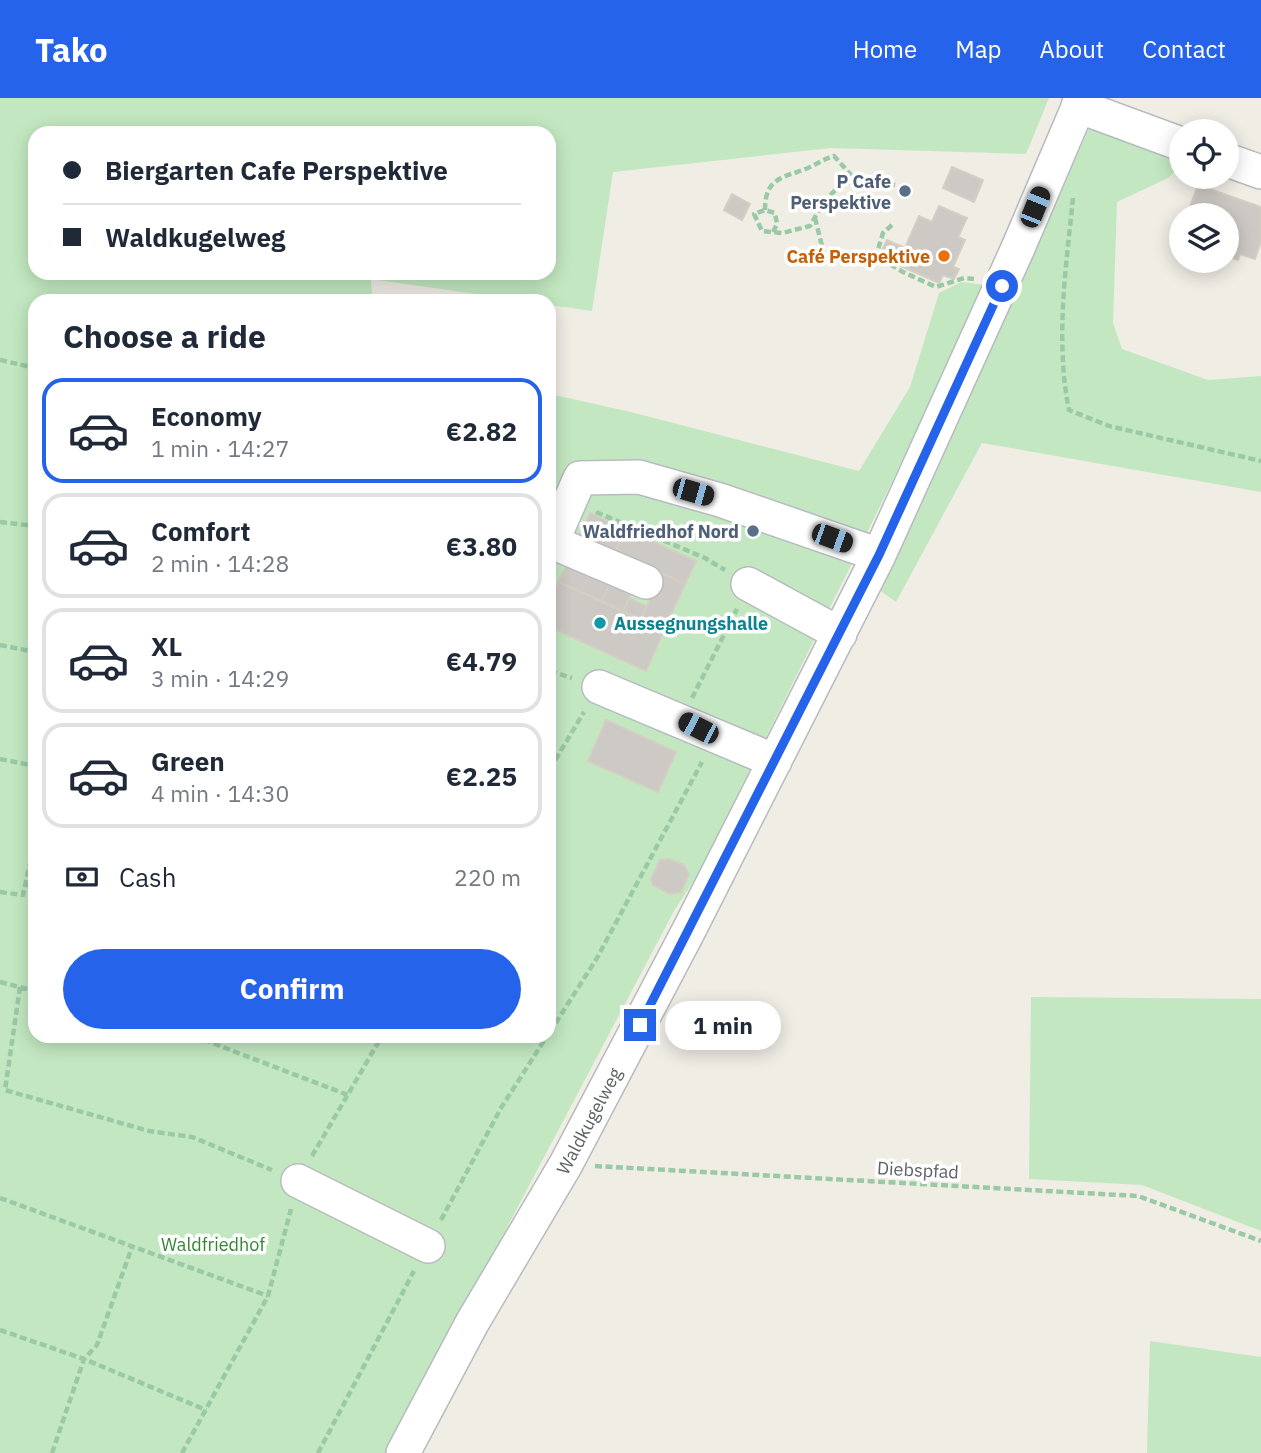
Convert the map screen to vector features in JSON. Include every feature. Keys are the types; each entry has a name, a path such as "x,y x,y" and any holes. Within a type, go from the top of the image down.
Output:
{"street":[{"path":"1080,102 1169,139"},
{"name":"Waldkugelweg","path":"403,1453 472,1323 566,1164 840,634 1002,286 1080,102"},
{"path":"1239,164 1261,172"},
{"path":"556,533 580,478 639,477 720,500 879,555"},
{"path":"556,544 646,582"},
{"path":"748,584 840,634"},
{"path":"599,687 775,761"},
{"path":"298,1181 428,1246"}],"path":[{"path":"765,210 765,195 775,180 822,159 834,156 850,175 852,182"},
{"path":"1054,161 1073,190 1064,291 1063,382 1069,410 1109,426 1261,461"},
{"path":"773,232 777,224 775,213 765,210 754,214 762,231 782,233 810,226 823,202 843,184 870,179 895,185"},
{"path":"815,217 824,254"},
{"path":"892,225 883,233 876,256 903,272 936,287 964,278 1002,286"},
{"path":"0,360 28,366"},
{"path":"568,507 591,510 705,558 748,584 681,720"},
{"path":"0,522 28,525"},
{"path":"0,645 28,651"},
{"path":"556,759 599,687"},
{"path":"556,1022 597,958 716,736"},
{"path":"0,758 28,764"},
{"path":"0,892 23,895 28,874"},
{"path":"0,982 28,989"},
{"path":"20,987 5,1090 149,1131 192,1137 298,1181"},
{"path":"212,1043 348,1094"},
{"path":"182,1453 268,1296 298,1181 378,1043"},
{"path":"318,1453 501,1108 542,1043"},
{"name":"Diebspfad","path":"566,1164 1138,1196 1261,1241"},
{"path":"0,1198 268,1296"},
{"path":"52,1453 85,1359 97,1345 132,1247"},
{"path":"0,1330 85,1359 206,1410"}],"green space":[{"name":"Waldfriedhof","path":"0,98 1049,98 1026,154 831,148 613,172 592,311 556,306 556,294 475,294 378,280 556,280 556,126 28,126 28,280 371,280 372,294 28,294 28,1043 556,1043 556,395 859,471 910,387 939,293 961,282 985,285 892,482 699,873 674,911 388,1453 0,1453"},
{"path":"1090,126 1169,154 1168,178 1117,202 1113,323 1122,349 1208,380 1261,376 1261,492 982,443 896,602 875,587 1041,237"},
{"path":"1031,997 1261,999 1261,1231 1142,1185 1029,1179"},
{"path":"1150,1341 1261,1357 1261,1453 1147,1453"}],"building":[{"path":"952,167 983,180 974,202 943,188"},
{"path":"1197,189 1209,189 1261,207 1261,241 1255,259 1240,254 1239,257 1239,203 1191,203"},
{"path":"732,194 750,204 742,220 724,210"},
{"path":"939,206 967,218 958,237 965,240 953,267 959,269 954,279 943,275 939,283 896,264 899,258 882,250 887,240 905,248 919,216 932,222"},
{"path":"590,513 625,529 615,552 579,536"},
{"path":"625,529 696,561 685,584 615,552"},
{"path":"566,566 609,585 602,601 558,582"},
{"path":"662,573 685,584 664,630 641,619"},
{"path":"611,581 633,590 623,611 602,601"},
{"name":"Aussegnungshalle","path":"558,582 664,630 646,671 556,630"},
{"path":"629,598 646,606 641,619 623,611"},
{"path":"606,720 676,752 658,792 588,761"},
{"path":"669,859 684,865 689,874 681,892 670,894 653,885 651,879 660,860"}],"place":[{"name":"P Cafe Perspektive","path":"905,191"},
{"name":"Café Perspektive","path":"944,256"},
{"name":"Waldfriedhof Nord","path":"753,531"},
{"name":"Aussegnungshalle","path":"600,623"}],"route":[{"path":"640,1025 879,555 1002,286"}]}
